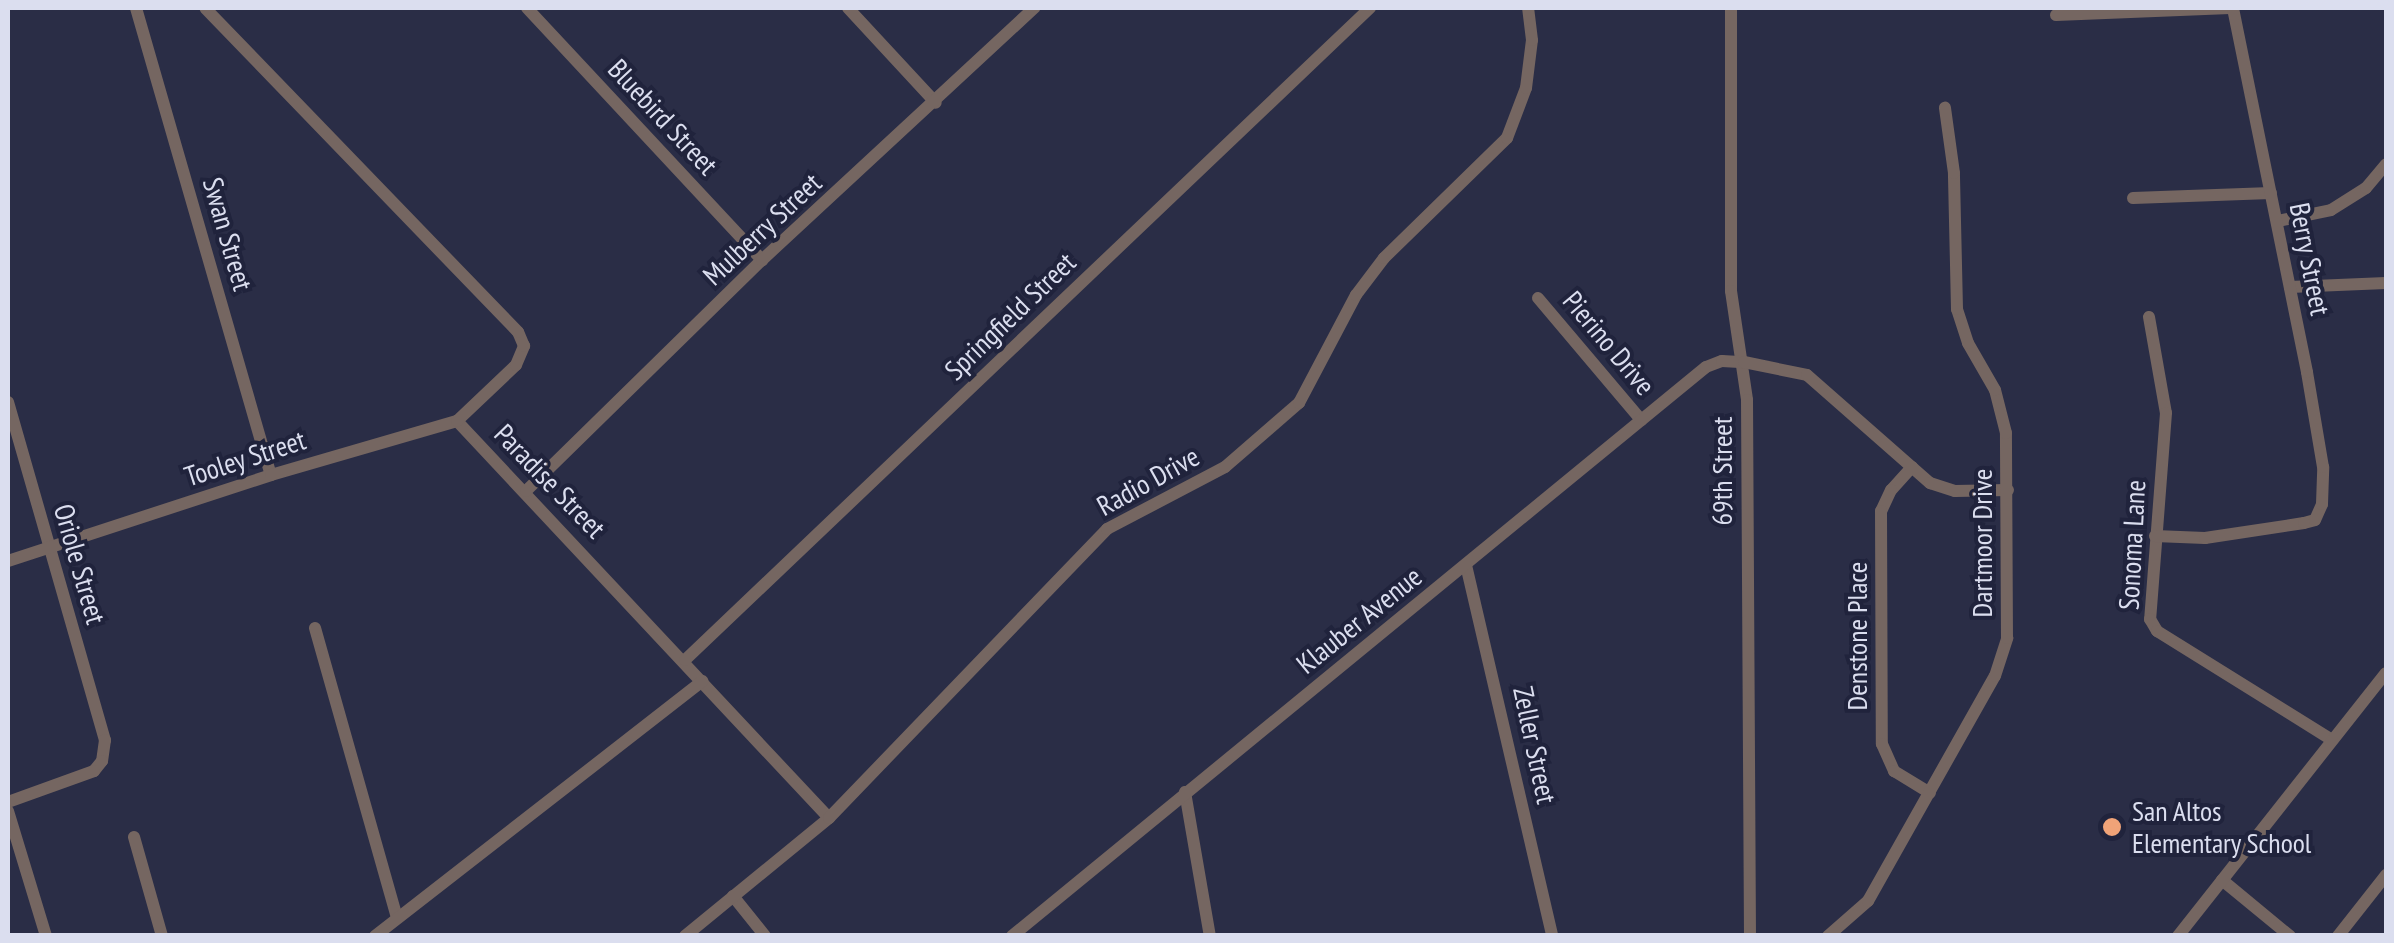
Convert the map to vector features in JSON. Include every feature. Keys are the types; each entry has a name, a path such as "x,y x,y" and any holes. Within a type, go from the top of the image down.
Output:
{"street":[{"name":"Swan Street","path":"136,8 271,474"},
{"name":"Paradise Street","path":"206,8 518,332 524,346 516,365 457,420 830,818"},
{"name":"Bluebird Street","path":"527,8 762,260"},
{"path":"848,8 936,103"},
{"name":"Mulberry Street","path":"526,491 762,260 936,103 1034,8"},
{"name":"Springfield Street","path":"685,660 1370,8"},
{"name":"Radio Drive","path":"685,936 830,818 1107,529 1225,467 1299,402 1356,294 1384,258 1506,138 1526,88 1532,40 1528,8"},
{"name":"69th Street","path":"1731,8 1731,292 1744,362 1750,936"},
{"path":"2056,15 2232,8"},
{"name":"Berry Street","path":"2155,536 2205,538 2315,520 2322,504 2322,467 2290,287 2232,8"},
{"name":"Dartmoor Drive","path":"1828,936 1868,901 2006,648 2008,490 2000,404 1968,343 1956,309 1954,172 1944,108"},
{"path":"2278,221 2331,210 2366,188 2386,164"},
{"path":"2133,198 2271,194"},
{"path":"2290,287 2386,283"},
{"name":"Pierino Drive","path":"1538,298 1642,420"},
{"name":"Sonoma Lane","path":"2149,317 2166,413 2150,619 2157,631 2332,740"},
{"name":"Klauber Avenue","path":"1012,936 1706,367 1722,361 1744,362"},
{"path":"1744,362 1815,379 1930,483 1946,490 2008,490"},
{"name":"Oriole Street","path":"8,402 106,740 102,761 94,771 8,802"},
{"name":"Tooley Street","path":"8,561 271,474 457,420"},
{"name":"Denstone Place","path":"1912,467 1890,490 1881,512 1882,744 1894,771 1930,793"},
{"name":"Zeller Street","path":"1466,565 1552,936"},
{"path":"315,628 397,918"},
{"path":"2178,936 2386,673"},
{"path":"375,936 702,681"},
{"path":"1185,792 1210,936"},
{"path":"8,811 46,936"},
{"path":"134,836 162,936"},
{"path":"2338,936 2386,875"},
{"path":"2222,880 2290,936"},
{"path":"733,896 765,936"}],"place":[{"name":"San Altos Elementary School","path":"2112,827"}]}
